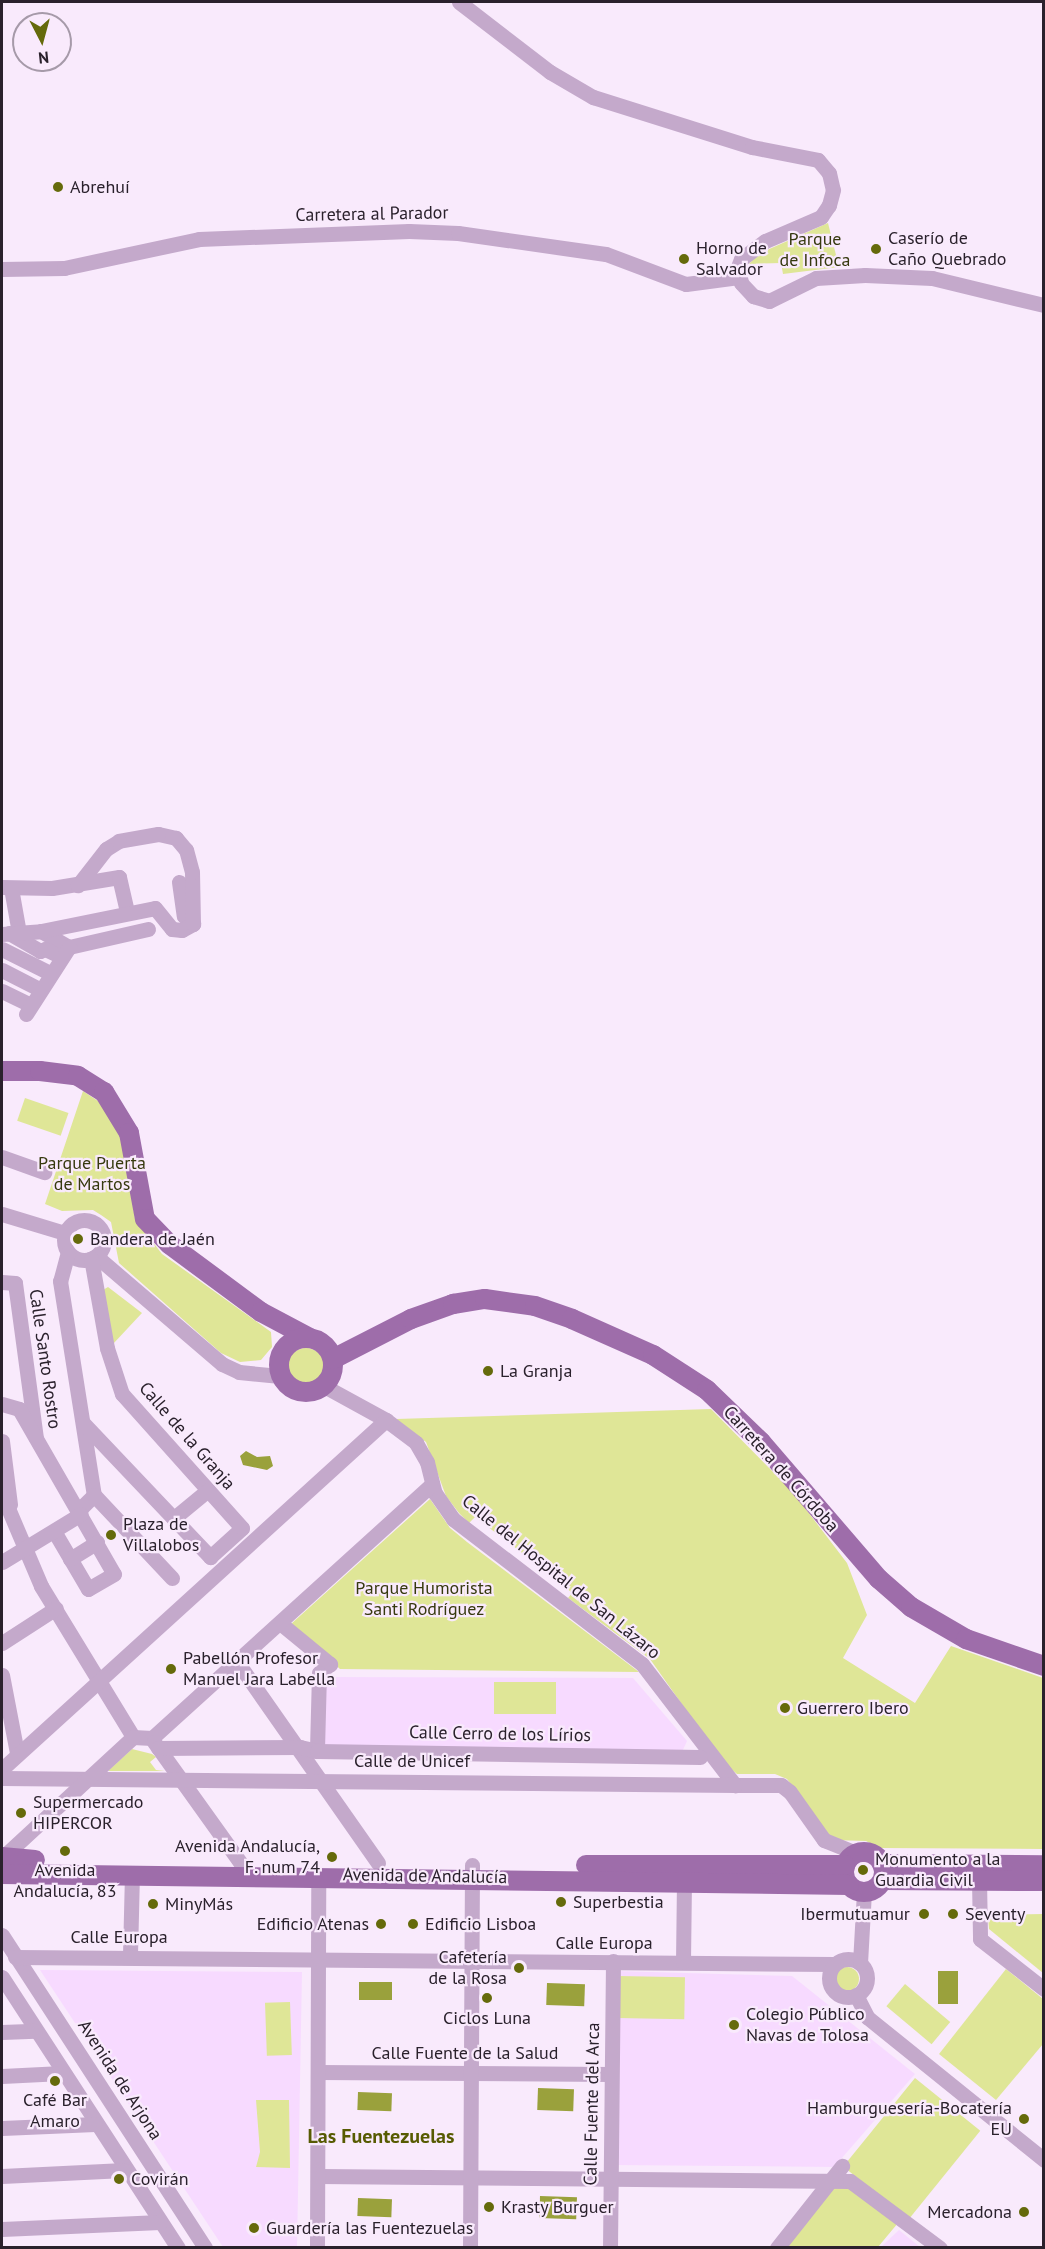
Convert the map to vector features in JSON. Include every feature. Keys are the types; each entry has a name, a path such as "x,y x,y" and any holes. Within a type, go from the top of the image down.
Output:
{"main road":[{"path":"2,1071 40,1071 78,1076 104,1092 129,1133 145,1219 169,1244 268,1317 325,1345 333,1359 334,1369 324,1386 300,1392 280,1376 282,1350 280,1337 268,1317"},
{"name":"Carretera de Córdoba","path":"333,1359 411,1318 453,1304 485,1299 535,1306 572,1319 653,1355 707,1390 761,1442 879,1579 911,1607 966,1639 1044,1666"},
{"path":"282,1350 294,1340 310,1338"},
{"path":"874,1855 882,1872 875,1889 856,1888 851,1859 874,1855"},
{"name":"Avenida de Andalucía","path":"5,1865 132,1873 318,1875 851,1859"},
{"name":"Avenida de Andalucía","path":"5,1865 378,1863 471,1871 856,1888"},
{"path":"882,1872 1044,1865"},
{"path":"882,1872 1044,1881"}],"street":[{"path":"459,2 550,72 593,97 752,147 818,160 829,173 833,190 829,205 821,217 746,253 738,263 739,277 748,292 769,301 816,278 866,275 932,278 1044,305"},
{"name":"Carretera al Parador","path":"2,269 64,268 199,239 409,231 458,233 606,254 686,284 739,277"},
{"path":"78,885 106,849 119,841 158,834 176,838 186,850 192,872 193,924"},
{"path":"10,933 6,887 78,885 119,877 127,911"},
{"path":"179,882 184,916 193,924"},
{"path":"10,933 41,932 127,911 155,908 172,929 182,930 193,924"},
{"path":"10,933 40,951 45,949 64,952 148,929"},
{"path":"41,932 64,952"},
{"path":"2,949 50,973"},
{"path":"2,991 29,1010 39,989 64,952"},
{"path":"2,970 39,989"},
{"path":"2,1157 44,1172"},
{"path":"2,1214 65,1233"},
{"path":"65,1233 79,1221 98,1226 103,1244 93,1257 80,1259 68,1252"},
{"path":"65,1233 68,1252 60,1281 94,1495 172,1578"},
{"path":"93,1257 222,1365 239,1372 280,1376"},
{"name":"Calle de la Granja","path":"93,1257 107,1348 122,1394 242,1528 210,1557 174,1518"},
{"name":"Calle Santo Rostro","path":"8,1283 36,1441"},
{"name":"Calle del Hospital de San Lázaro","path":"324,1386 386,1420 423,1452 432,1484 453,1519 642,1664 704,1755 735,1785"},
{"name":"Calle Santo Rostro","path":"2,1404 19,1409 114,1574 88,1589 70,1559"},
{"path":"2,1769 386,1420"},
{"path":"83,1423 174,1518 207,1490"},
{"path":"2,1441 12,1519"},
{"path":"240,1862 155,1743 280,1623 432,1484"},
{"path":"2,1494 41,1586 133,1737 88,1779 5,1865 2,1888"},
{"path":"2,1562 54,1531 80,1512 94,1495"},
{"path":"54,1531 70,1559 97,1542"},
{"path":"2,1643 56,1608"},
{"path":"280,1623 330,1664 319,1673 317,1751"},
{"path":"238,1663 324,1781 378,1863"},
{"path":"2,1675 17,1753"},
{"name":"Calle Cerro de los Lírios","path":"133,1737 155,1743 300,1747 317,1751 704,1755"},
{"path":"386,1780 387,1752"},
{"path":"563,1781 564,1754"},
{"path":"683,1781 704,1772 704,1755"},
{"name":"Calle de Unicef","path":"2,1778 181,1781 683,1781 735,1785"},
{"path":"735,1785 781,1785 790,1792 824,1840 851,1859"},
{"path":"470,2247 471,1871"},
{"path":"130,1955 132,1873"},
{"path":"317,2247 320,1958 318,1875"},
{"path":"979,1879 980,1939 1044,1989"},
{"path":"683,1962 684,1880"},
{"path":"856,1888 860,1963 867,1980 856,1995 845,1997 830,1987 828,1975 834,1964 844,1959 860,1963"},
{"name":"Avenida de Arjona","path":"2,1935 205,2247"},
{"name":"Calle Europa","path":"15,1957 130,1955 320,1958 470,1964 613,1961 834,1964"},
{"name":"Calle Fuente del Arca","path":"610,2247 613,1961"},
{"path":"2,1977 124,2170 178,2247"},
{"path":"856,1995 867,2017 1044,2160"},
{"path":"2,2032 35,2031"},
{"name":"Calle Fuente de la Salud","path":"318,2072 611,2074"},
{"path":"2,2076 62,2073"},
{"path":"2,2128 95,2124"},
{"path":"777,2247 842,2166"},
{"path":"2,2176 124,2170"},
{"path":"318,2176 850,2181 940,2247"},
{"path":"2,2229 160,2222"}],"shaded area":[{"path":"246,1451 257,1457 270,1456 273,1466 267,1470 243,1465 240,1456"},
{"path":"324,1677 633,1678 687,1741 682,1752 323,1745"},
{"path":"40,1970 302,1972 297,2247 223,2247"},
{"name":"Colegio Público Navas de Tolosa","path":"616,1971 792,1976 915,2074 834,2167 613,2165"},
{"path":"938,1971 958,1971 958,2004 938,2004"},
{"path":"359,1982 392,1982 392,2000 359,2000"},
{"path":"547,1983 585,1984 584,2006 546,2005"},
{"path":"538,2088 574,2089 573,2111 537,2110"},
{"path":"358,2092 392,2093 391,2111 357,2110"},
{"path":"540,2196 577,2197 576,2219 539,2218"},
{"path":"358,2198 392,2199 391,2217 357,2216"},
{"path":"899,2230 920,2247 881,2247"}],"green space":[{"name":"Parque de Infoca","path":"828,223 839,267 783,274 781,263 749,264 758,254"},
{"name":"Parque Puerta de Martos","path":"83,1091 98,1101 121,1131 135,1219 162,1254 271,1332 272,1347 261,1360 240,1362 221,1353 119,1263 111,1222 93,1210 62,1211 45,1204"},
{"path":"25,1098 68,1113 61,1136 17,1121"},
{"path":"108,1287 142,1313 113,1344 103,1290"},
{"path":"306,1348 319,1354 325,1367 319,1380 306,1386 293,1380 287,1367 293,1354"},
{"path":"711,1409 792,1491 847,1563 867,1615 843,1658 915,1703 951,1646 1043,1678 1043,1849 880,1848 866,1841 833,1840 787,1779 775,1774 737,1774 722,1761 650,1659 568,1598 572,1593 555,1578 475,1517 469,1523 446,1496 426,1442 396,1419"},
{"name":"Parque Humorista Santi Rodríguez","path":"430,1499 450,1528 639,1672 340,1669 291,1624"},
{"path":"494,1682 556,1682 556,1714 494,1714"},
{"path":"132,1749 152,1754 156,1757 150,1762 156,1770 165,1771 108,1771"},
{"path":"1044,1914 1043,1973 989,1929 988,1915"},
{"path":"847,1967 856,1970 859,1979 856,1988 847,1991 838,1988 835,1979 838,1970"},
{"path":"1006,1969 1043,1999 1043,2044 996,2100 939,2054"},
{"path":"618,1976 685,1977 684,2019 617,2018"},
{"path":"905,1984 950,2022 932,2044 886,2006"},
{"path":"290,2002 292,2055 267,2056 265,2003"},
{"path":"915,2078 980,2131 909,2219 843,2167"},
{"path":"256,2100 289,2100 290,2168 256,2167 260,2152"},
{"path":"844,2183 898,2223 878,2247 776,2248 827,2184"}],"place":[{"name":"Abrehuí","path":"58,187"},
{"name":"Caserío de Caño Quebrado","path":"876,249"},
{"name":"Horno de Salvador","path":"684,259"},
{"name":"Bandera de Jaén","path":"78,1239"},
{"name":"La Granja","path":"488,1371"},
{"name":"Plaza de Villalobos","path":"111,1535"},
{"name":"Pabellón Profesor Manuel Jara Labella","path":"171,1669"},
{"name":"Guerrero Ibero","path":"785,1708"},
{"name":"Supermercado HIPERCOR","path":"21,1813"},
{"name":"Avenida Andalucía, 83","path":"65,1851"},
{"name":"Avenida Andalucía, F. num 74","path":"332,1857"},
{"name":"Monumento a la Guardia Civil","path":"863,1870"},
{"name":"Superbestia","path":"561,1902"},
{"name":"MinyMás","path":"153,1904"},
{"name":"Ibermutuamur","path":"924,1914"},
{"name":"Seventy","path":"953,1914"},
{"name":"Edificio Atenas","path":"381,1924"},
{"name":"Edificio Lisboa","path":"413,1924"},
{"name":"Cafetería de la Rosa","path":"519,1968"},
{"name":"Ciclos Luna","path":"487,1998"},
{"name":"Colegio Público Navas de Tolosa","path":"734,2025"},
{"name":"Café Bar Amaro","path":"55,2081"},
{"name":"Hamburguesería-Bocatería EU","path":"1024,2119"},
{"name":"Covirán","path":"119,2179"},
{"name":"Krasty Burguer","path":"489,2207"},
{"name":"Mercadona","path":"1024,2212"},
{"name":"Guardería las Fuentezuelas","path":"254,2228"}],"district":[{"name":"Las Fuentezuelas","path":"381,2136"}]}
